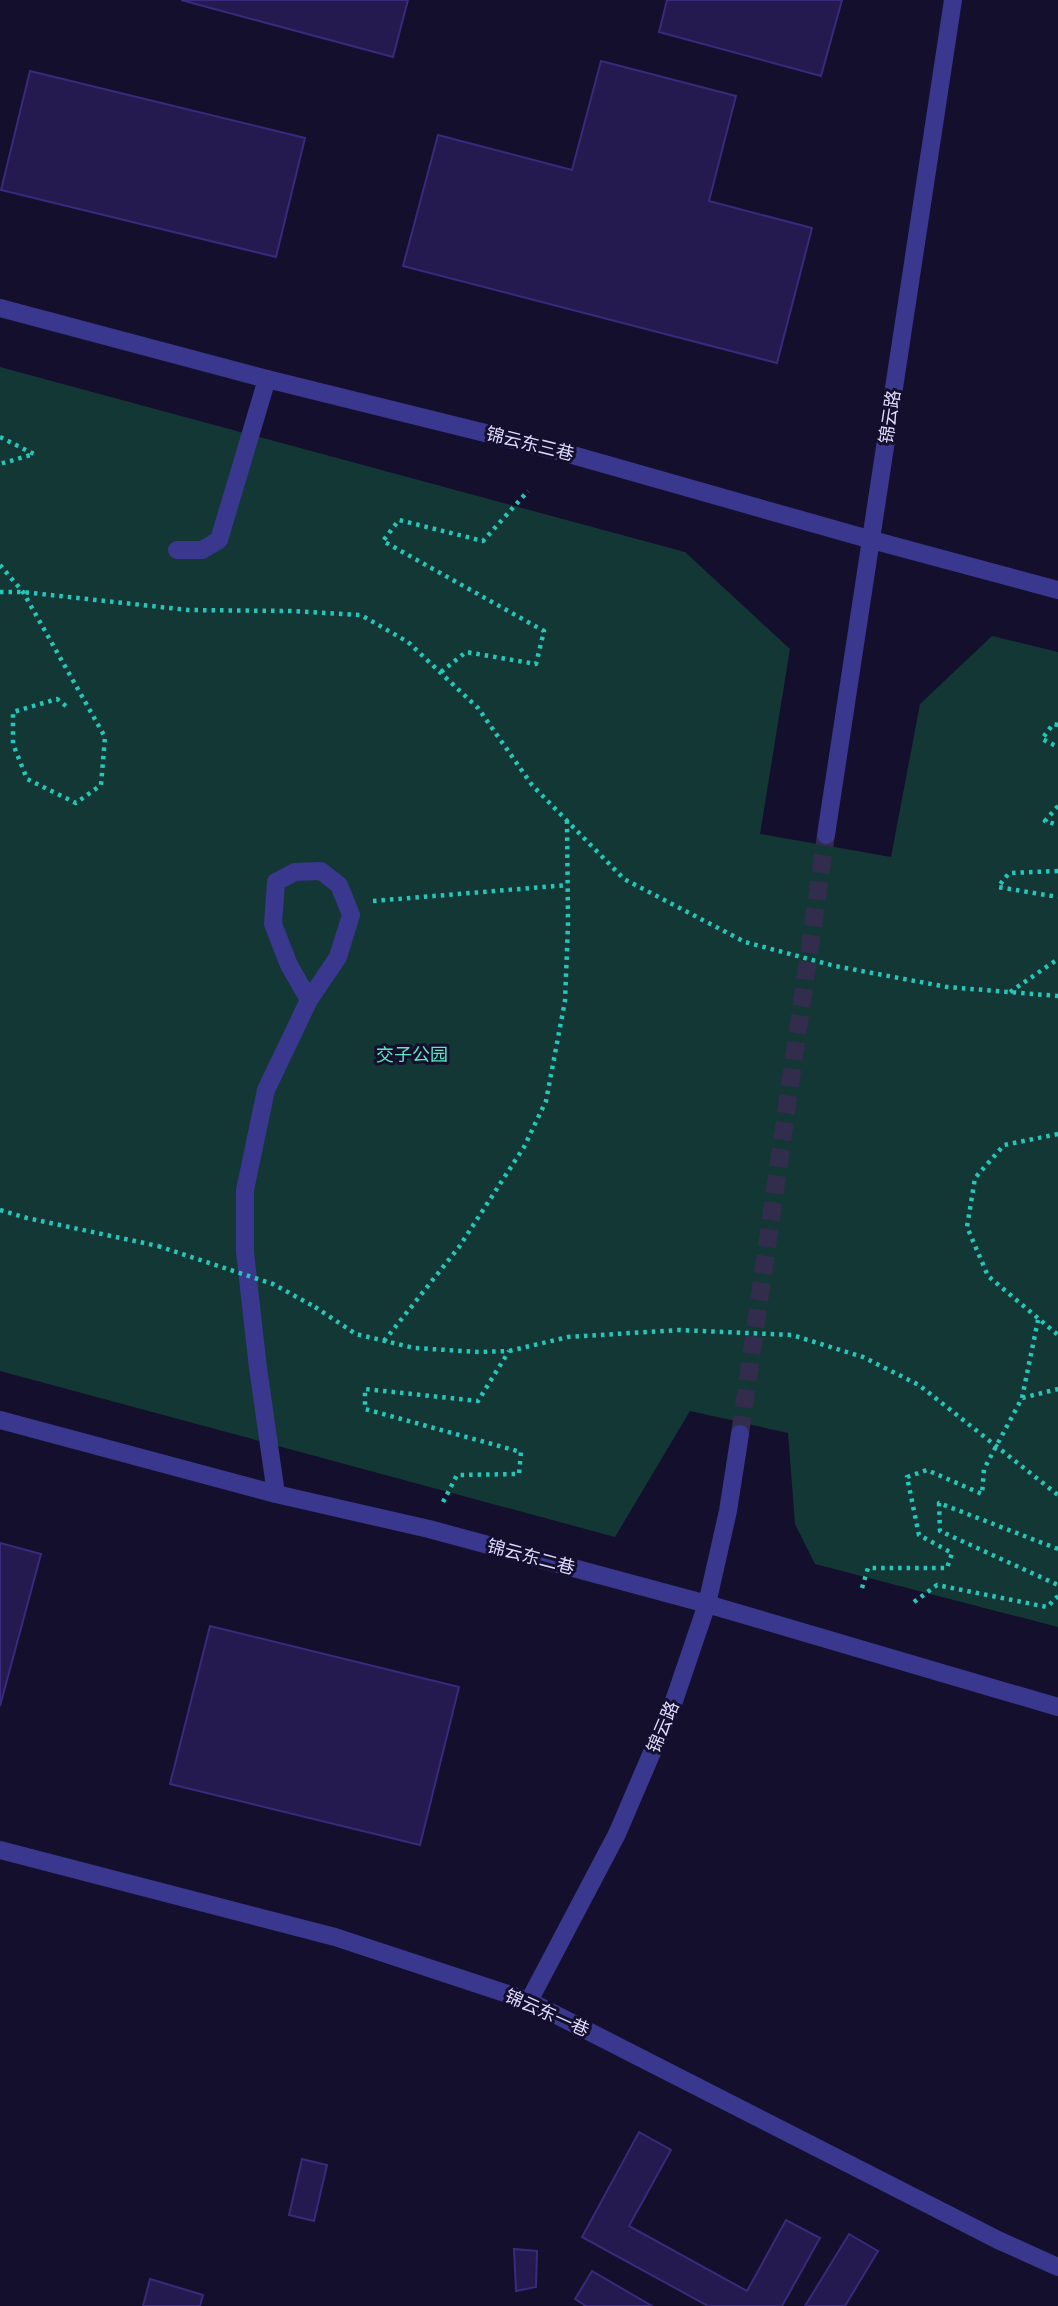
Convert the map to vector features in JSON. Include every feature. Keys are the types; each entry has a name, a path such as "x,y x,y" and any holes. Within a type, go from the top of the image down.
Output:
{"street":[{"name":"锦云路","path":"826,835 953,0"},
{"name":"锦云东三巷","path":"0,308 267,379 562,452 1058,590"},
{"path":"177,550 202,550 219,540 267,379"},
{"path":"276,1494 245,1252 244,1190 266,1090 309,1000 338,957 351,915 339,885 321,871 295,872 276,882 273,924 289,965 309,1000"},
{"name":"锦云东二巷","path":"0,1420 276,1494 429,1529 707,1604 1058,1707"},
{"name":"锦云路","path":"529,2001 617,1834 674,1701 707,1604 728,1511 740,1434"},
{"name":"锦云东一巷","path":"0,1850 335,1937 529,2001 998,2240 1058,2267"}],"path":[{"path":"0,437 34,454 0,464"},
{"path":"440,672 466,652 536,664 544,631 383,541 400,520 483,541 528,491"},
{"path":"0,565 23,592 105,737 101,785 76,803 27,779 12,744 13,712 57,699 66,706"},
{"path":"0,592 23,592 188,610 361,615 408,642 478,708 532,786 624,879 745,942 847,968 947,987 1058,996"},
{"path":"1058,725 1053,724 1042,739 1058,747"},
{"path":"1058,806 1045,821 1058,825"},
{"path":"384,1341 459,1247 524,1147 546,1101 565,1001 567,821"},
{"path":"1058,871 1009,873 998,887 1058,897"},
{"path":"347,903 568,885"},
{"path":"1010,993 1058,959"},
{"path":"1058,1134 1004,1145 975,1178 967,1227 988,1276 1058,1335"},
{"path":"0,1210 158,1246 273,1284 356,1334 414,1348 509,1351 568,1337 679,1330 792,1335 863,1357 919,1385 1058,1495"},
{"path":"862,1588 868,1568 947,1568 951,1553 919,1535 907,1477 927,1470 982,1494 984,1469 1022,1398 1038,1320"},
{"path":"443,1502 457,1475 519,1474 521,1452 365,1409 365,1389 478,1401 509,1351"},
{"path":"1022,1398 1058,1388"},
{"path":"1058,1549 939,1503 940,1531 1058,1584"},
{"path":"914,1602 937,1585 1046,1607 1058,1596"}],"green space":[{"name":"交子公园","path":"0,367 685,552 790,649 760,834 891,857 920,704 992,636 1058,652 1058,1627 815,1564 795,1524 788,1433 690,1411 615,1537 0,1371"}],"building":[{"path":"181,0 408,0 393,57"},
{"path":"667,0 842,0 821,76 659,32"},
{"path":"601,61 736,96 709,201 812,228 777,363 403,266 438,135 572,170"},
{"path":"30,71 305,138 276,257 1,190"},
{"path":"0,1543 41,1554 0,1706"},
{"path":"210,1626 459,1687 420,1845 170,1784"},
{"path":"639,2132 671,2150 629,2226 747,2291 786,2220 820,2238 782,2306 708,2306 582,2237"},
{"path":"302,2159 327,2165 314,2221 289,2215"},
{"path":"849,2234 878,2251 845,2306 805,2306"},
{"path":"514,2249 537,2251 536,2287 516,2291"},
{"path":"592,2271 652,2306 586,2306 575,2299"},
{"path":"150,2279 203,2295 200,2306 143,2306"}],"tunnel":[{"path":"740,1434 826,835"}]}
